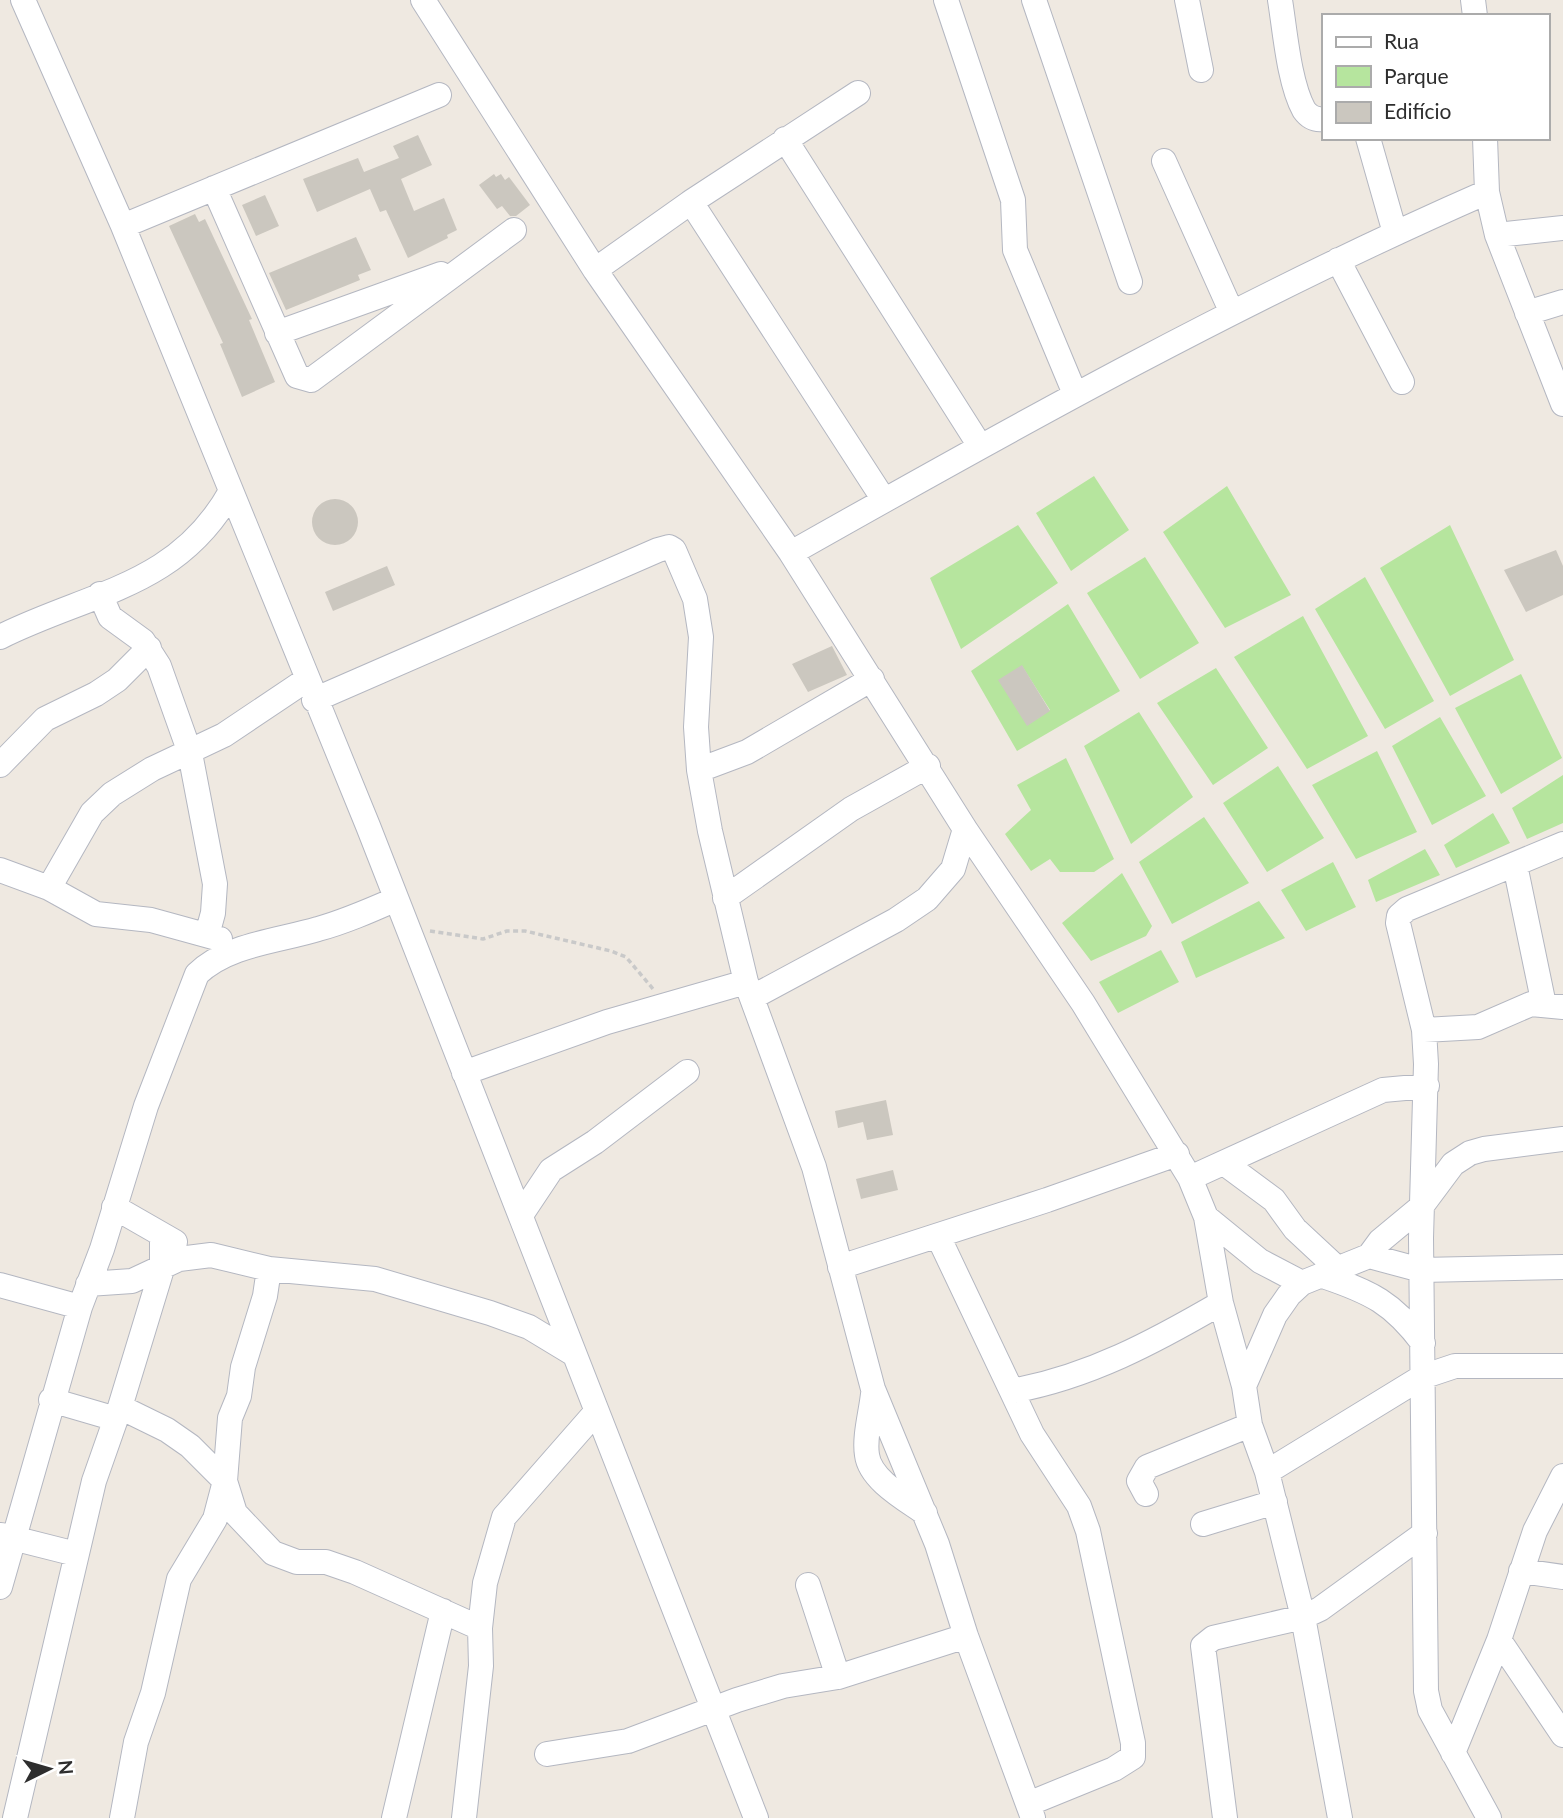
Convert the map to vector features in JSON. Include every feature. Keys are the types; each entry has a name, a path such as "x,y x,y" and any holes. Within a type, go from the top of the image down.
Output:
{"street":[{"path":"23,0 123,226 310,690 368,826 394,900 756,1818"},
{"path":"423,0 595,270 791,553 928,766 965,829 1083,1003 1190,1178 1206,1217 1221,1303 1244,1386 1250,1425 1267,1472 1303,1617 1340,1818"},
{"path":"946,0 1013,200 1014,250 1075,394"},
{"path":"1034,0 1130,282"},
{"path":"1187,0 1201,70"},
{"path":"1280,0 1295,79 1304,110 1311,117 1322,119"},
{"path":"595,270 691,202 858,93"},
{"path":"123,226 439,95"},
{"path":"785,139 980,446"},
{"path":"1369,140 1395,233"},
{"path":"1485,140 1488,192 1497,235 1527,313 1557,376 1563,404"},
{"path":"1164,161 1232,313"},
{"path":"214,188 297,376 311,380 514,230"},
{"path":"791,553 1075,394 1338,260 1488,192"},
{"path":"691,202 884,500"},
{"path":"1497,235 1563,228"},
{"path":"1338,260 1402,382"},
{"path":"277,333 466,265"},
{"path":"1527,313 1563,302"},
{"path":"0,637 40,617 132,584 165,565 214,522 231,491"},
{"path":"49,888 92,813 112,794 152,769 310,690 669,547 678,556 695,599 701,637 696,727 699,770 726,898 750,990 814,1167 873,1389 867,1456 873,1471 883,1481 926,1514 966,1636 1031,1811 1133,1757 1133,1743 1088,1531 1079,1506 1031,1434 938,1236"},
{"path":"100,594 110,617 149,648 159,666 190,752 215,884 208,935"},
{"path":"0,765 44,719 107,687 149,648"},
{"path":"699,770 747,752 872,679"},
{"path":"726,898 851,809 928,766"},
{"path":"464,1073 585,1030 664,1006 750,990 895,920 927,899 953,869 965,829"},
{"path":"1489,1818 1430,1710 1426,1691 1421,1207 1427,1086 1424,1030 1398,923 1399,916 1407,909 1563,844"},
{"path":"1424,1030 1478,1027 1519,1007 1553,1006 1515,864"},
{"path":"0,870 49,888 96,914 151,920 246,948"},
{"path":"0,1587 7,1536 84,1296 102,1249 146,1106 197,974 208,963 246,948 342,922 394,900"},
{"path":"520,1215 551,1170 595,1143 687,1072"},
{"path":"1190,1178 1383,1090 1427,1086"},
{"path":"1244,1386 1275,1315 1321,1276 1369,1256 1380,1241 1421,1207 1453,1164 1470,1153 1484,1149 1563,1139"},
{"path":"840,1267 1177,1154"},
{"path":"1425,1154 1453,1164"},
{"path":"1224,1163 1274,1199 1295,1229 1321,1276"},
{"path":"114,1207 197,1255"},
{"path":"1206,1217 1261,1261 1352,1286 1390,1306 1441,1360 1455,1366"},
{"path":"15,1818 94,1480 118,1413 162,1269 162,1235"},
{"path":"102,1249 132,1282"},
{"path":"0,1284 84,1296 132,1282 197,1255 211,1255 269,1269 375,1279 490,1312 529,1328 572,1353"},
{"path":"1369,1256 1421,1270 1563,1268"},
{"path":"121,1817 136,1742 153,1693 178,1580 215,1519 225,1481 230,1418 239,1396 243,1367 265,1296 269,1269"},
{"path":"529,1328 552,1297"},
{"path":"1012,1391 1046,1385 1119,1359 1221,1303"},
{"path":"1267,1472 1422,1377 1455,1366 1563,1366"},
{"path":"1031,1434 1046,1385"},
{"path":"51,1400 118,1413 167,1430 190,1446 225,1481 235,1513 274,1553 296,1562 326,1562 480,1628"},
{"path":"468,1817 485,1583 504,1517 596,1412"},
{"path":"1146,1494 1139,1481 1147,1467 1250,1425"},
{"path":"1453,1753 1499,1640 1535,1531 1563,1476"},
{"path":"1203,1524 1275,1502"},
{"path":"1225,1818 1203,1646 1213,1638 1303,1617 1320,1609 1425,1533"},
{"path":"7,1536 76,1554"},
{"path":"1521,1571 1563,1577"},
{"path":"808,1585 838,1677"},
{"path":"394,1818 443,1611"},
{"path":"547,1754 628,1741 783,1686 838,1677 966,1636"},
{"path":"1499,1640 1563,1735"}],"path":[{"path":"405,926 483,939 508,930 525,931 611,951 626,957 646,977 664,1006"}],"green space":[{"path":"1094,476 1129,530 1071,571 1036,513"},
{"path":"1227,486 1291,595 1225,628 1163,532"},
{"path":"1018,525 1058,583 961,649 930,578"},
{"path":"1450,525 1514,660 1450,696 1380,568"},
{"path":"1145,557 1199,643 1140,679 1087,593"},
{"path":"1365,577 1434,701 1385,729 1315,609"},
{"path":"1068,604 1120,691 1017,751 971,671","holes":["1022,666 1050,710 1027,725"]},
{"path":"1303,616 1368,736 1307,769 1234,657"},
{"path":"1216,668 1268,748 1213,785 1157,703"},
{"path":"1521,674 1562,758 1501,794 1455,708"},
{"path":"1139,712 1193,797 1131,844 1084,746"},
{"path":"1440,717 1486,796 1432,825 1392,746"},
{"path":"1377,751 1417,832 1356,859 1312,785"},
{"path":"1066,758 1114,859 1094,872 1060,872 1050,859 1031,871 1005,834 1031,810 1017,785"},
{"path":"1278,766 1324,838 1267,872 1223,803"},
{"path":"1563,775 1563,823 1527,839 1512,808"},
{"path":"1493,813 1510,843 1456,868 1444,845"},
{"path":"1204,817 1249,883 1172,924 1139,862"},
{"path":"1425,849 1440,875 1376,902 1368,880"},
{"path":"1333,862 1356,907 1306,931 1281,890"},
{"path":"1122,873 1152,926 1146,936 1091,961 1062,923"},
{"path":"1259,901 1285,938 1196,978 1181,942"},
{"path":"1161,950 1179,982 1118,1013 1099,982"}],"building":[{"path":"418,135 432,165 401,179 414,211 444,198 457,230 447,235 448,238 408,258 386,210 380,212 370,189 317,212 303,179 358,158 364,172 399,158 393,146"},
{"path":"494,174 496,177 501,174 505,180 509,177 530,205 516,216 510,216 502,206 497,209 479,185"},
{"path":"265,195 279,226 256,236 242,205"},
{"path":"195,214 199,222 205,219 252,319 249,320 275,382 242,397 220,344 223,343 169,226"},
{"path":"356,237 371,270 358,275 360,280 286,310 269,273"},
{"path":"335,499 351,506 358,522 351,538 335,545 319,538 312,522 319,506"},
{"path":"1556,550 1563,566 1563,595 1526,612 1504,570"},
{"path":"387,566 395,585 333,611 325,592"},
{"path":"832,646 847,675 808,692 792,664"},
{"path":"1022,665 1050,711 1027,726 998,680"},
{"path":"886,1100 893,1135 867,1140 863,1122 838,1128 835,1111"},
{"path":"893,1170 898,1190 861,1199 856,1179"}]}
